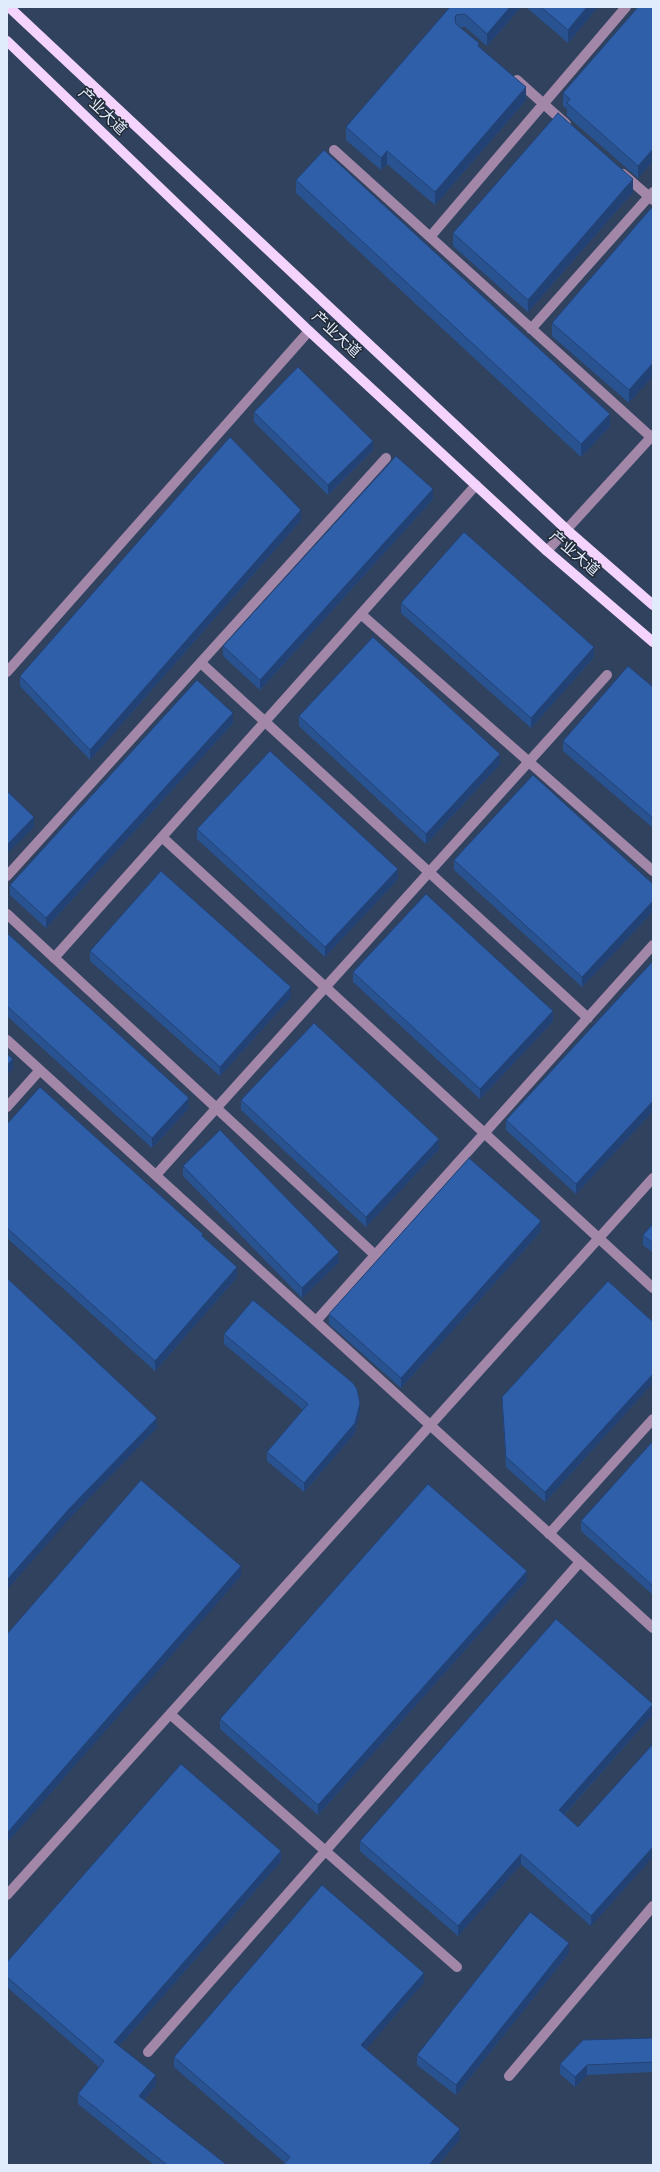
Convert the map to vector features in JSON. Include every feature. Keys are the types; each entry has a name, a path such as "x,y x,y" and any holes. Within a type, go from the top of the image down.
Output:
{"main road":[{"name":"产业大道","path":"9,7 567,530 653,605"},
{"name":"产业大道","path":"7,41 309,331 548,551 653,642"}],"street":[{"path":"430,237 626,7"},
{"path":"508,73 573,130"},
{"path":"334,150 652,436 548,551"},
{"path":"531,328 652,196 614,166"},
{"path":"7,672 309,331"},
{"path":"7,876 386,458"},
{"path":"54,958 362,615 476,485"},
{"path":"362,615 653,871"},
{"path":"201,663 588,1018"},
{"path":"156,1175 607,675"},
{"path":"162,837 653,1288"},
{"path":"7,914 375,1255"},
{"path":"316,1321 653,945"},
{"path":"7,1040 653,1628"},
{"path":"7,1106 40,1070"},
{"path":"7,1895 653,1178"},
{"path":"549,1534 653,1419"},
{"path":"148,2052 580,1562"},
{"path":"170,1714 457,1967"},
{"path":"509,2076 653,1906"}],"building":[{"path":"450,7 510,7 487,34 465,14 456,15 456,24 479,43 478,46 526,87 435,192 387,151 381,158 346,127"},
{"path":"541,7 587,7 568,30"},
{"path":"638,7 653,7 653,149 638,166 567,103 570,99 563,93"},
{"path":"558,113 633,179 528,300 453,233"},
{"path":"324,150 610,414 581,444 296,180"},
{"path":"653,206 653,363 629,390 552,323"},
{"path":"298,367 373,441 328,485 254,412"},
{"path":"230,437 301,510 90,750 20,676"},
{"path":"396,456 433,489 260,680 223,646"},
{"path":"464,532 594,647 531,718 401,603"},
{"path":"373,637 500,754 426,834 299,716"},
{"path":"628,666 653,687 653,818 563,741"},
{"path":"197,680 233,713 46,918 10,885"},
{"path":"270,751 398,869 325,947 197,829"},
{"path":"533,775 653,884 653,901 582,977 454,860"},
{"path":"7,791 34,817 7,845"},
{"path":"161,871 291,987 220,1067 90,951"},
{"path":"426,894 553,1011 480,1089 353,972"},
{"path":"7,933 189,1098 152,1138 7,1006"},
{"path":"653,961 653,1101 576,1184 506,1120"},
{"path":"314,1023 439,1139 366,1217 241,1100"},
{"path":"7,1054 13,1059 7,1065"},
{"path":"40,1087 203,1234 202,1236 237,1267 155,1361 7,1228 7,1124"},
{"path":"220,1130 339,1252 302,1288 183,1166"},
{"path":"469,1158 541,1221 401,1378 329,1314"},
{"path":"653,1224 653,1243 643,1235"},
{"path":"7,1278 157,1418 69,1509 7,1580"},
{"path":"608,1281 653,1322 653,1374 545,1492 506,1457 502,1397"},
{"path":"253,1300 353,1383 357,1389 360,1403 355,1423 304,1483 267,1452 308,1404 224,1334"},
{"path":"653,1441 653,1586 581,1521"},
{"path":"141,1480 241,1566 7,1833 7,1634"},
{"path":"428,1484 527,1571 318,1805 220,1719"},
{"path":"556,1619 653,1704 559,1810 578,1827 653,1744 653,1847 591,1916 521,1854 458,1926 360,1841"},
{"path":"181,1764 281,1851 114,2042 156,2075 139,2096 227,2165 167,2165 78,2094 104,2061 7,1977 7,1962"},
{"path":"322,1885 424,1973 361,2045 460,2129 429,2165 283,2165 290,2157 174,2057"},
{"path":"530,1912 569,1943 456,2085 417,2055"},
{"path":"653,2038 653,2062 587,2065 575,2077 560,2064 583,2040"}]}
